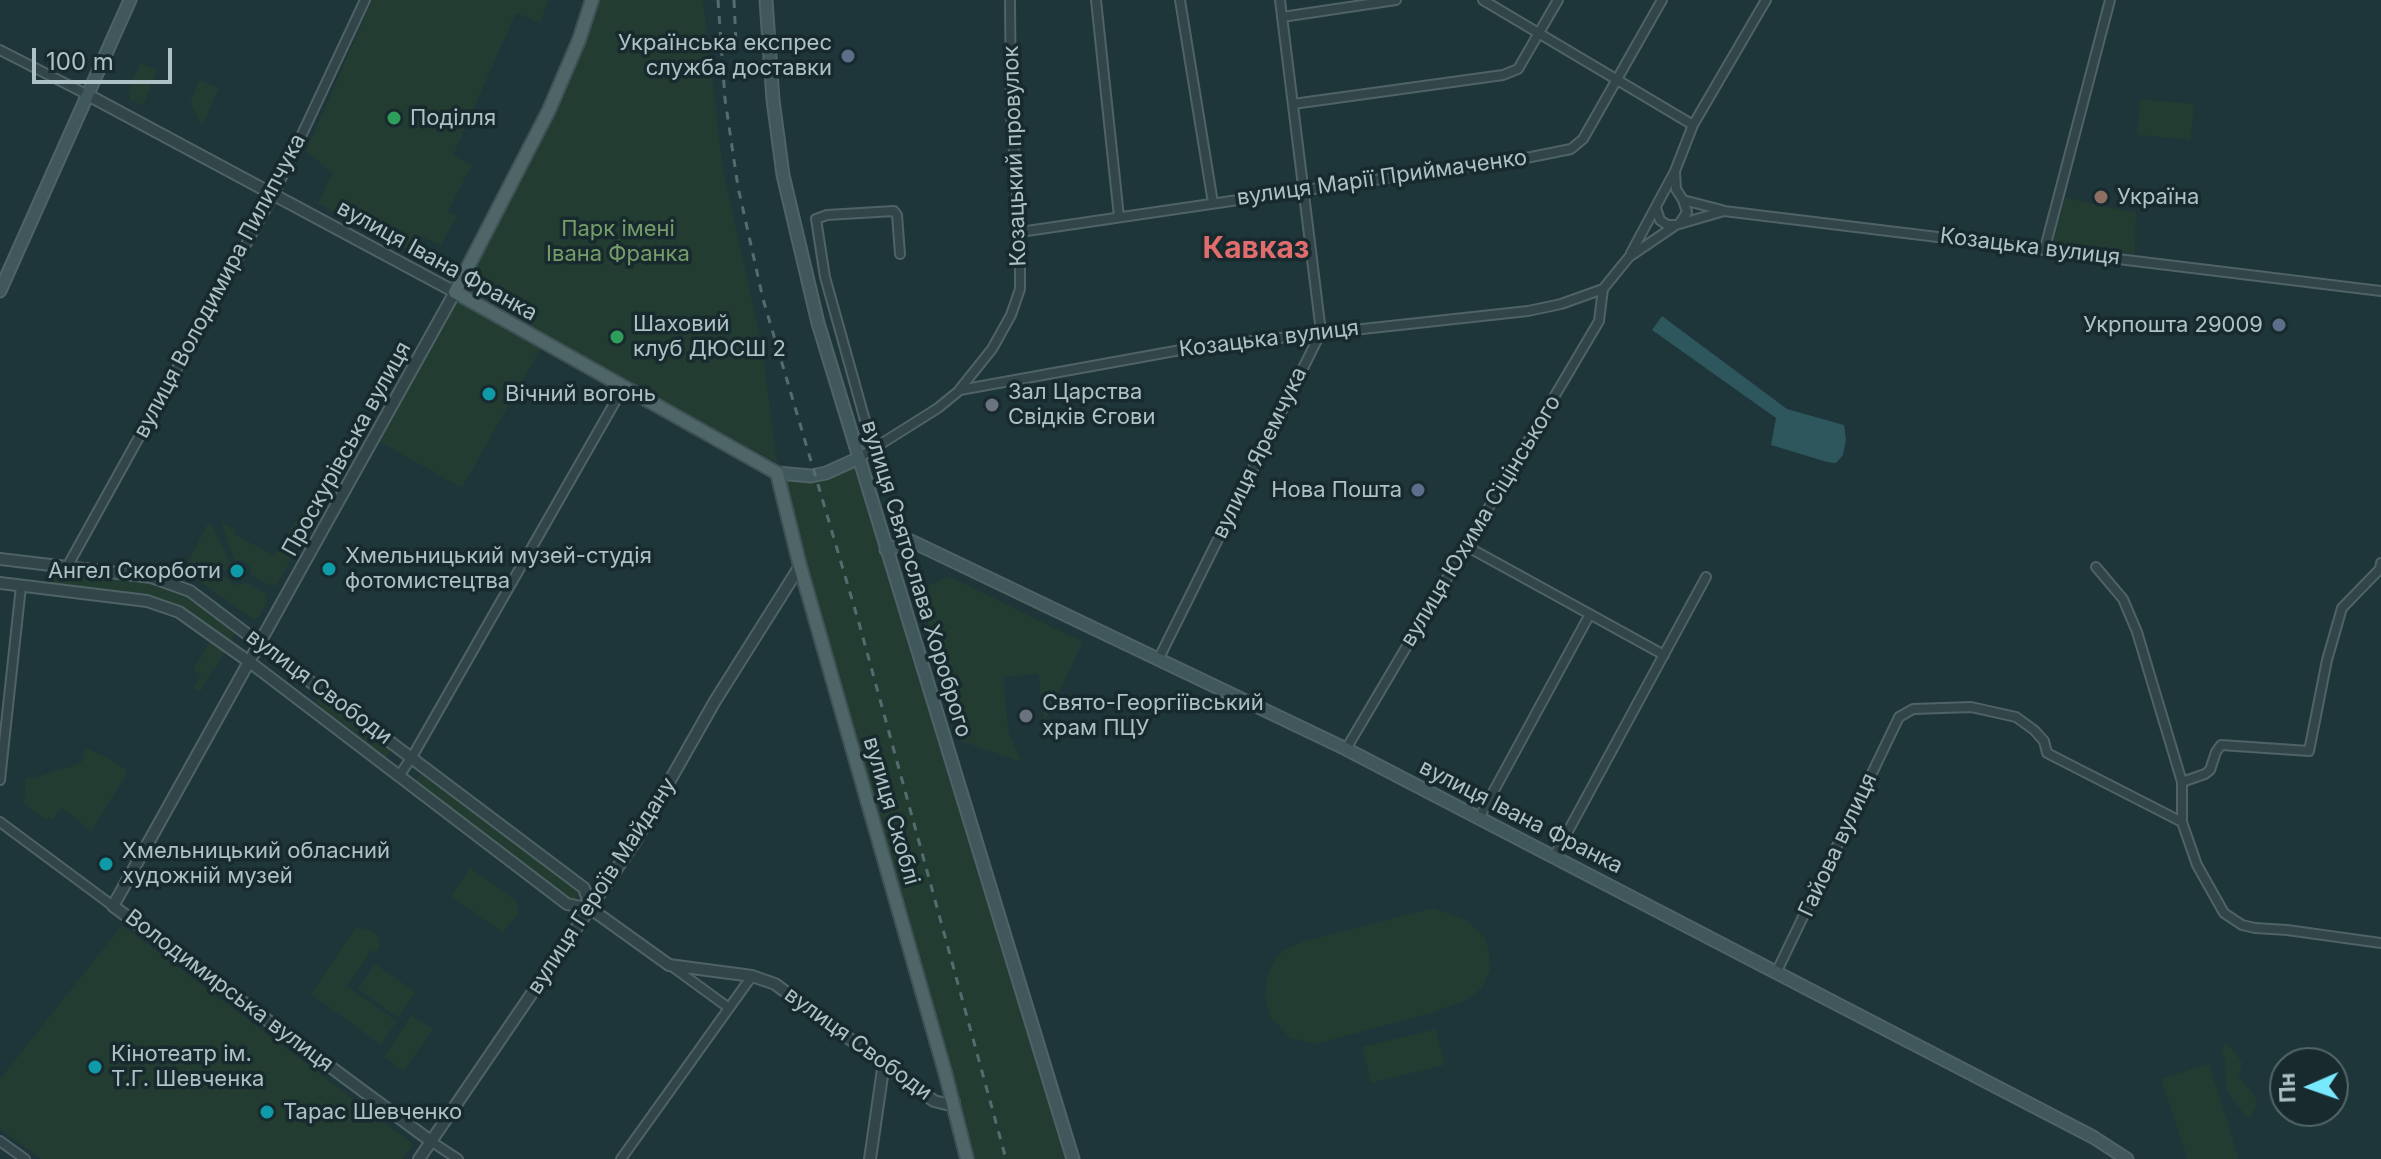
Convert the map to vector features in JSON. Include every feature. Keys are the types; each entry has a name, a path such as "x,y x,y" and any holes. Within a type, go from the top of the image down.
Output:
{"main road":[{"path":"0,291 130,0"},
{"name":"Проскурівська вулиця","path":"455,292 549,110 579,40 592,0"},
{"name":"вулиця Святослава Хороброго","path":"766,0 773,100 786,188 818,323 1073,1159"},
{"name":"вулиця Івана Франка","path":"455,292 777,473 811,476 857,459"},
{"name":"вулиця Скоблі","path":"777,473 800,566 954,1102 967,1159"},
{"name":"вулиця Івана Франка","path":"886,550 911,541 1346,749 2093,1137 2127,1159"}],"street":[{"name":"вулиця Володимира Пилипчука","path":"67,567 274,194 365,0"},
{"name":"Козацький провулок","path":"960,390 992,349 1011,315 1020,289 1020,232 1011,113 1010,0"},
{"path":"1096,0 1119,217"},
{"path":"1180,0 1213,203"},
{"path":"1280,0 1321,332"},
{"path":"1282,17 1396,0"},
{"path":"1483,0 1693,125"},
{"path":"1293,104 1503,75 1518,69 1558,0"},
{"name":"вулиця Марії Приймаченко","path":"1020,232 1571,149 1583,139 1662,0"},
{"path":"1629,257 1675,171 1693,125 1766,0"},
{"path":"2045,248 2110,0"},
{"name":"вулиця Івана Франка","path":"0,50 455,292"},
{"path":"1658,204 1660,220 1667,225 1678,224 1687,212 1676,189 1675,171"},
{"path":"1658,204 1667,195 1724,211"},
{"path":"873,449 825,277 816,219 827,215 894,211 897,215 900,254"},
{"name":"Козацька вулиця","path":"857,459 938,408 960,390 1197,347 1528,311 1561,304 1603,289 1629,257 1678,224 1724,211 2381,291"},
{"name":"вулиця Юхима Сіцінського","path":"1346,749 1599,321 1603,289"},
{"name":"Проскурівська вулиця","path":"113,906 455,292"},
{"name":"вулиця Яремчука","path":"1158,660 1321,332"},
{"path":"399,776 623,388"},
{"path":"1466,546 1664,655"},
{"name":"вулиця Свободи","path":"0,559 151,577 171,582 199,596 584,888 591,909"},
{"path":"2182,782 2210,770 2221,745 2309,751 2327,660 2342,608 2380,569 2381,563"},
{"name":"вулиця Героїв Майдану","path":"419,1159 635,842 723,688 800,566"},
{"path":"2096,567 2123,599 2137,632 2182,782 2182,822 2197,865 2212,895 2233,920 2255,928 2381,943"},
{"path":"1554,857 1706,577"},
{"name":"вулиця Свободи","path":"0,583 163,605 186,616 567,904 591,909 669,965 752,976 782,989 934,1101 954,1102"},
{"path":"0,780 21,586"},
{"path":"1479,818 1590,614"},
{"name":"Гайова вулиця","path":"1776,973 1899,717 1913,709 1971,707 2007,713 2025,721 2034,730 2044,741 2047,753 2182,822"},
{"name":"Володимирська вулиця","path":"0,822 458,1159"},
{"path":"669,965 729,1008"},
{"path":"621,1159 752,976"},
{"path":"870,1159 884,1062"},
{"path":"0,1141 25,1159"}],"green space":[{"name":"Поділля","path":"372,0 549,0 540,23 516,13 453,155 472,165 448,211 457,216 441,245 420,236 415,245 411,243 407,250 375,229 373,232 360,222 318,204 332,173 306,151"},
{"name":"Парк імені Івана Франка","path":"596,0 703,0 723,169 762,345 777,463 461,291"},
{"path":"140,63 157,70 143,106 130,100 129,89"},
{"path":"199,80 219,88 202,126 190,103"},
{"path":"2140,99 2194,104 2191,140 2137,135"},
{"path":"2065,198 2136,213 2135,255 2053,244"},
{"path":"457,298 542,346 462,488 378,441"},
{"path":"855,464 1069,1159 971,1159 951,1070 826,638 785,475"},
{"path":"309,500 320,507 277,585 271,586 251,575 250,567 244,561 234,560 221,522 236,530 235,534 274,556"},
{"path":"208,523 213,526 233,569 191,575 183,571"},
{"path":"55,571 160,584 188,595 237,631 229,642 188,612 165,600 53,585"},
{"path":"225,576 234,585 247,583 266,594 267,603 259,617 248,616 196,579"},
{"path":"949,576 1083,642 1044,723 1038,674 1003,677 1009,734 1022,762 960,741 919,591"},
{"path":"209,642 225,652 202,690 196,690 194,688 201,675 193,670"},
{"path":"320,696 392,749 385,758 314,705"},
{"path":"86,748 126,769 127,774 91,831 62,808 52,820 48,817 46,820 24,804 26,777 34,778 81,763"},
{"path":"422,772 581,894 573,903 415,781"},
{"path":"470,868 516,900 519,912 503,933 451,896"},
{"path":"1432,908 1467,920 1484,937 1489,949 1490,971 1485,982 1465,1001 1432,1013 1315,1044 1290,1038 1270,1017 1265,998 1267,976 1283,950 1302,942"},
{"path":"122,925 413,1144 403,1159 41,1159 0,1129 0,1079"},
{"path":"356,927 372,931 379,938 380,946 376,952 372,950 347,986 397,1021 381,1045 311,994"},
{"path":"375,964 416,992 398,1018 358,989"},
{"path":"411,1015 433,1029 404,1071 384,1057"},
{"path":"1436,1029 1445,1065 1371,1083 1362,1047"},
{"path":"2225,1044 2242,1062 2239,1077 2255,1096 2257,1104 2251,1118 2247,1118 2226,1090 2225,1061 2221,1049"},
{"path":"2209,1064 2239,1159 2187,1159 2161,1079"}],"water":[{"path":"1662,316 1787,409 1844,425 1846,440 1843,455 1836,463 1827,462 1771,445 1776,418 1652,330"}],"railway":[{"path":"718,0 725,99 738,187 763,299 859,623 1006,1159"},
{"path":"734,0 736,44"}],"place":[{"name":"Українська експрес служба доставки","path":"848,56"},
{"name":"Поділля","path":"394,118"},
{"name":"Україна","path":"2101,197"},
{"name":"Укрпошта 29009","path":"2279,325"},
{"name":"Шаховий клуб ДЮСШ 2","path":"617,337"},
{"name":"Вічний вогонь","path":"489,394"},
{"name":"Зал Царства Свідків Єгови","path":"992,405"},
{"name":"Нова Пошта","path":"1418,490"},
{"name":"Хмельницький музей-студія фотомистецтва","path":"329,569"},
{"name":"Ангел Скорботи","path":"237,571"},
{"name":"Свято-Георгіївський храм ПЦУ","path":"1026,716"},
{"name":"Хмельницький обласний художній музей","path":"106,864"},
{"name":"Кінотеатр ім. Т.Г. Шевченка","path":"95,1067"},
{"name":"Тарас Шевченко","path":"267,1112"}],"district":[{"name":"Кавказ","path":"1256,249"}]}
